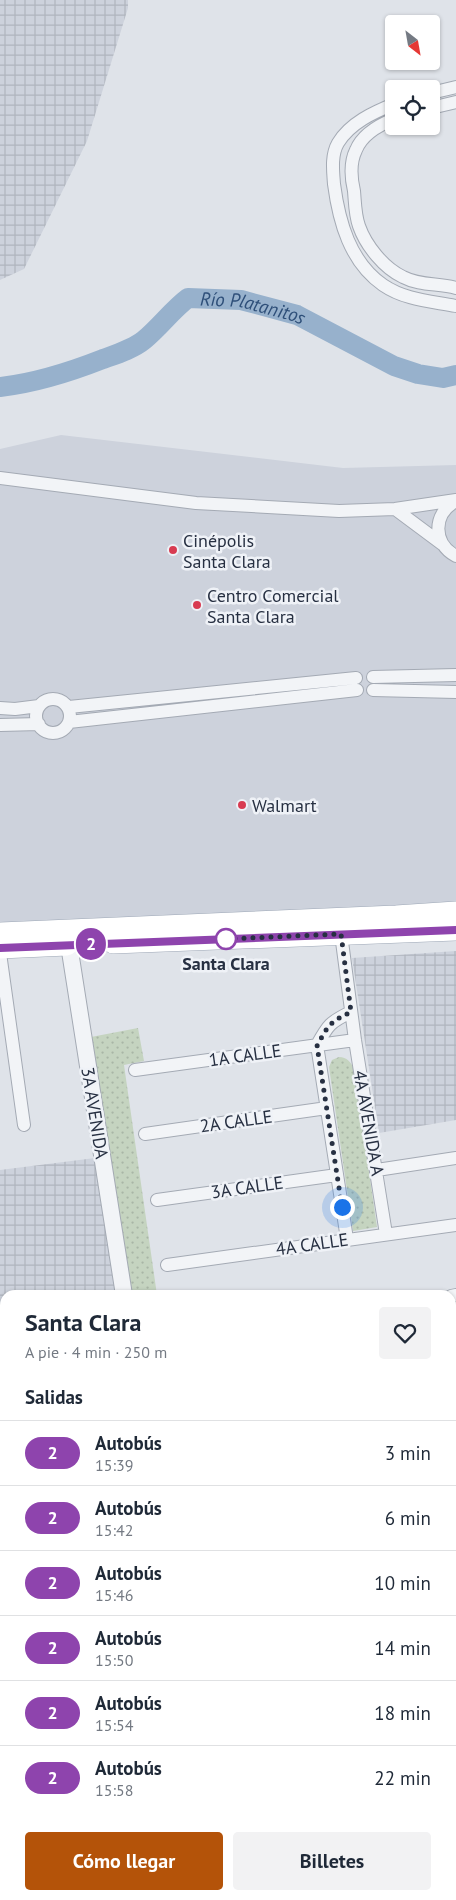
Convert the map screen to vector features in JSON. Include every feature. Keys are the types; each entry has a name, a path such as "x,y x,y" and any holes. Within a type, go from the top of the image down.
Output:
{"main road":[{"path":"0,948 69,938 456,912"},
{"path":"0,933 69,938 341,934 456,930"}],"street":[{"path":"440,91 456,87"},
{"path":"440,106 456,102"},
{"path":"385,109 355,124 343,136 336,148 333,162 334,176 338,210 343,230 353,251 365,268 382,284 408,298 456,306"},
{"path":"385,124 362,139 355,150 352,164 352,182 359,225 372,249 386,264 403,277 418,283 456,288"},
{"path":"0,478 196,503 338,511 395,509 456,501"},
{"path":"456,501 442,512 438,523 438,534 442,544 447,551 456,557"},
{"path":"395,509 442,544"},
{"path":"69,722 356,684 364,673 373,684 456,692"},
{"path":"356,684 364,694 373,684 456,675"},
{"path":"69,707 356,684"},
{"path":"0,708 15,709 39,706 53,698 62,700 69,707 69,722 63,730 53,733 45,730 38,724 36,715 39,706"},
{"path":"0,725 38,724"},
{"name":"4A AVENIDA A","path":"341,934 355,1040 386,1234"},
{"name":"3A AVENIDA","path":"69,938 123,1290"},
{"path":"0,953 24,1125"},
{"path":"347,1239 317,1046 326,1028 334,1020 351,1012"},
{"name":"1A CALLE","path":"135,1070 355,1040"},
{"name":"2A CALLE","path":"145,1134 327,1108"},
{"path":"377,1170 456,1158"},
{"name":"3A CALLE","path":"157,1200 337,1175"},
{"name":"4A CALLE","path":"167,1265 456,1225"}],"shaded area":[{"path":"0,0 128,0 128,8 87,141 24,269 0,280"},
{"path":"61,435 343,468 456,465 456,906 0,929 0,449"},
{"path":"456,951 456,1120 379,1133 352,958"},
{"path":"95,1158 115,1290 0,1290 0,1170"}],"green space":[{"path":"138,1028 144,1061 124,1065 156,1290 131,1290 91,1037"},
{"path":"339,1057 348,1060 354,1069 377,1227 353,1231 329,1067 332,1060"}],"waterway":[{"name":"Río Platanitos","path":"0,387 27,383 53,376 130,349 150,335 188,298 241,300 297,315 394,366 418,374 443,378 456,375"}],"bus line":[{"name":"2","path":"0,948 456,930"}],"place":[{"name":"Cinépolis Santa Clara","path":"173,550"},
{"name":"Centro Comercial Santa Clara","path":"197,605"},
{"name":"Walmart","path":"242,805"},
{"name":"Santa Clara","path":"226,939"}],"route":[{"path":"226,939 341,934 351,1012 334,1020 326,1028 317,1046 342,1207"}]}
